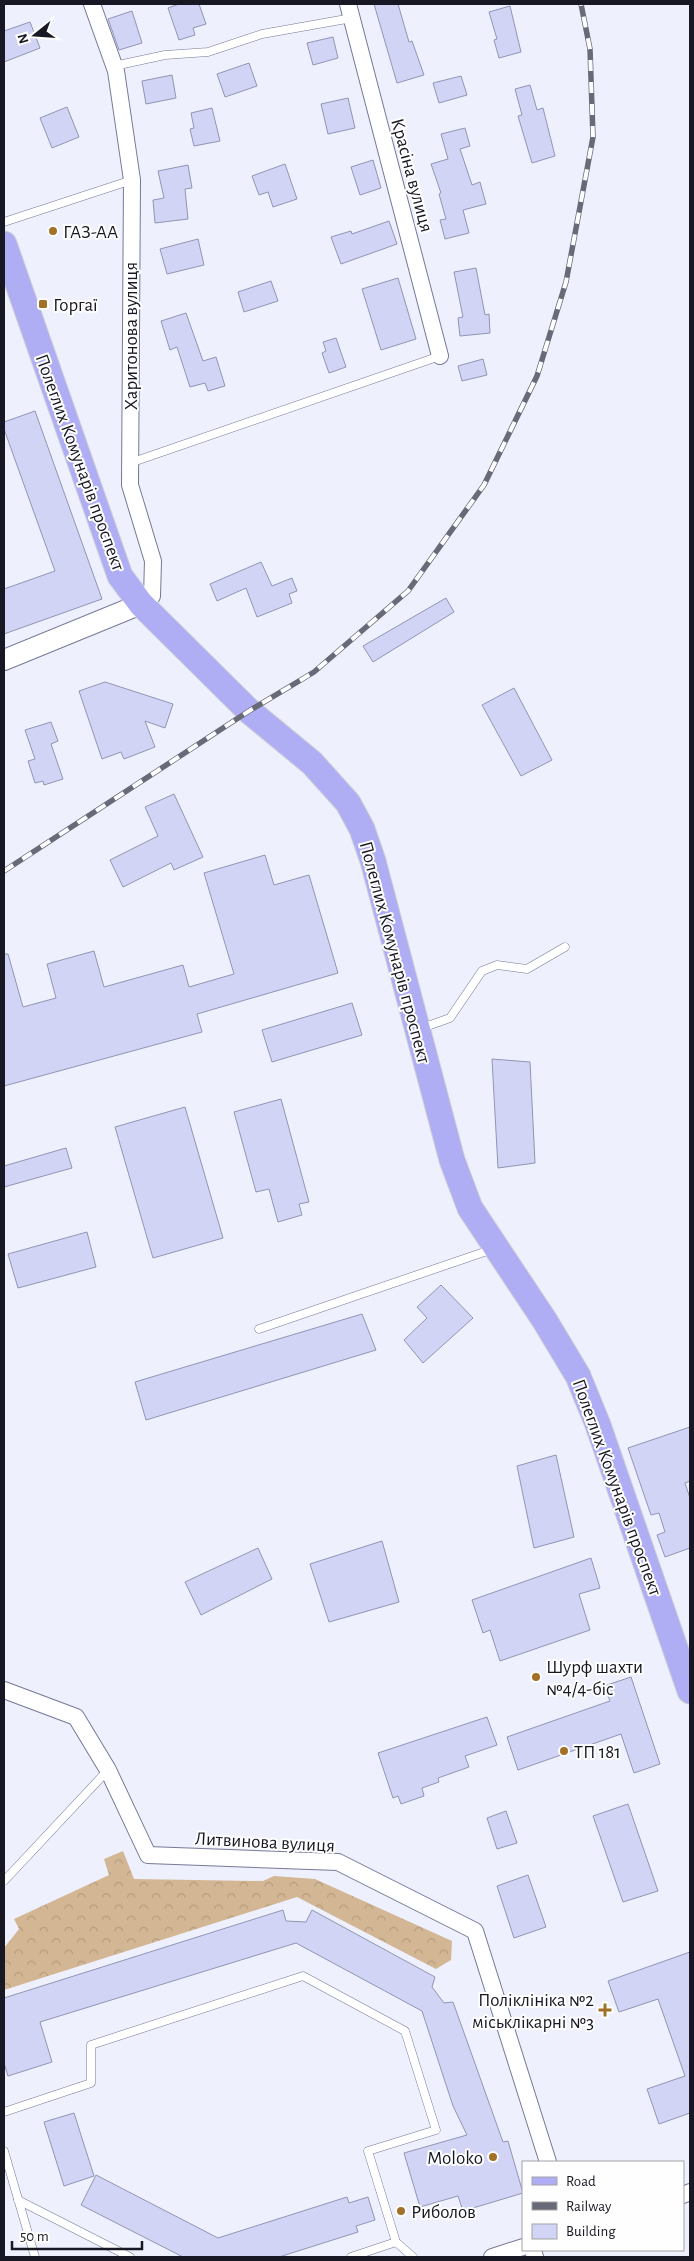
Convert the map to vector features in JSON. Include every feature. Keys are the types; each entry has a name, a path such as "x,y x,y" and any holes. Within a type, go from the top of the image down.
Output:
{"main road":[{"name":"Полеглих Комунарів проспект","path":"4,244 120,576 141,604 249,711 312,763 348,803 362,829 374,861 452,1160 470,1208 578,1376 598,1425 690,1691"}],"street":[{"name":"Харитонова вулиця","path":"92,4 114,66 132,180 130,485 153,561 152,596 141,604"},
{"name":"Красіна вулиця","path":"350,11 440,356"},
{"path":"4,660 141,604"},
{"name":"Литвинова вулиця","path":"4,1690 76,1717 108,1770 148,1855 338,1862 475,1931 548,2161"},
{"path":"492,2257 522,2247"}],"lane":[{"path":"114,66 166,55 208,52 262,34 350,11"},
{"path":"4,222 132,180"},
{"path":"129,463 440,356"},
{"path":"418,1030 450,1018 482,971 497,965 527,969 565,947"},
{"path":"259,1329 497,1248"},
{"path":"4,1881 108,1770"},
{"path":"4,2112 91,2083 91,2046 303,1976 405,2031 436,2130 368,2151 396,2242 413,2257"},
{"path":"4,2151 35,2257"},
{"path":"18,2200 130,2257"},
{"path":"351,2257 396,2242"}],"green space":[{"path":"123,1851 134,1879 263,1881 274,1876 315,1879 452,1941 451,1960 436,1969 297,1897 4,1990 4,1948 19,1929 14,1919 109,1875 104,1859"}],"building":[{"path":"179,4 199,4 206,24 193,28 195,35 179,40 168,8"},
{"path":"374,4 398,4 409,42 412,41 424,75 397,83"},
{"path":"510,6 521,52 499,58 494,40 497,39 489,12"},
{"path":"132,11 142,43 119,50 108,19"},
{"path":"30,22 40,48 4,62 4,31"},
{"path":"333,37 338,58 313,65 307,43"},
{"path":"249,63 257,86 225,97 217,74"},
{"path":"172,75 176,98 146,104 142,81"},
{"path":"461,76 467,95 439,103 433,83"},
{"path":"530,85 537,110 543,108 555,156 532,163 518,116 522,115 515,89"},
{"path":"348,98 355,128 328,134 321,104"},
{"path":"67,107 79,137 52,148 40,118"},
{"path":"212,108 220,141 194,146 190,129 194,128 191,113"},
{"path":"465,128 470,146 460,149 472,185 480,182 486,204 463,210 469,233 445,239 440,220 446,219 439,194 441,193 431,164 448,159 441,134"},
{"path":"373,160 381,188 360,195 351,167"},
{"path":"285,164 297,199 273,207 268,192 259,195 252,176"},
{"path":"188,165 192,188 185,189 188,219 155,223 153,200 164,198 158,171"},
{"path":"389,221 397,244 341,264 331,237 351,231 352,234"},
{"path":"198,239 204,265 167,274 160,249"},
{"path":"476,268 485,315 489,314 490,333 460,336 458,318 463,317 454,272"},
{"path":"398,278 416,339 381,350 362,289"},
{"path":"271,281 278,301 244,312 238,292"},
{"path":"186,313 203,361 216,357 225,386 208,391 205,383 190,387 177,347 170,350 161,321"},
{"path":"336,338 346,367 329,373 322,353 326,351 323,342"},
{"path":"483,359 487,375 462,381 458,366"},
{"path":"35,411 102,599 4,634 4,589 55,571 4,429 4,422"},
{"path":"261,562 272,586 292,578 297,591 289,594 292,603 257,617 246,588 217,601 210,584"},
{"path":"446,598 454,612 373,662 363,646"},
{"path":"105,682 173,704 165,728 145,721 155,747 124,759 121,752 102,759 79,691"},
{"path":"514,688 552,760 521,776 482,705"},
{"path":"51,722 58,741 51,744 63,779 44,785 43,781 35,783 28,761 35,759 25,730"},
{"path":"174,794 203,857 174,870 171,863 123,887 110,860 158,836 145,807"},
{"path":"265,855 274,885 309,875 338,973 197,1014 202,1032 4,1086 4,954 8,954 23,1007 56,998 47,964 94,951 104,987 183,965 189,987 234,974 204,873"},
{"path":"352,1003 362,1035 272,1062 262,1030"},
{"path":"492,1059 530,1062 535,1163 498,1168"},
{"path":"281,1099 309,1202 299,1204 302,1215 278,1222 269,1189 256,1192 234,1112"},
{"path":"185,1107 223,1238 153,1258 115,1127"},
{"path":"66,1148 72,1168 4,1187 4,1166"},
{"path":"87,1232 96,1267 18,1288 8,1254"},
{"path":"441,1285 473,1318 423,1363 404,1340 427,1318 417,1307"},
{"path":"362,1314 376,1350 146,1420 135,1382"},
{"path":"690,1427 690,1481 685,1483 690,1498 690,1548 665,1557 657,1535 665,1532 659,1513 651,1515 628,1448"},
{"path":"556,1455 574,1537 534,1548 517,1466"},
{"path":"382,1541 399,1602 329,1622 310,1564"},
{"path":"258,1548 272,1579 201,1615 185,1582"},
{"path":"591,1558 600,1588 579,1594 590,1630 500,1661 490,1630 483,1633 472,1600"},
{"path":"631,1677 660,1764 634,1773 621,1734 518,1770 507,1737 610,1701 604,1686"},
{"path":"487,1717 497,1745 465,1756 469,1767 438,1778 439,1782 422,1788 424,1796 401,1804 398,1796 393,1798 378,1753"},
{"path":"628,1804 658,1891 623,1902 593,1816"},
{"path":"506,1811 517,1843 497,1849 487,1818"},
{"path":"528,1875 546,1927 514,1938 497,1886"},
{"path":"283,1910 286,1921 306,1922 312,1910 435,1977 432,1987 444,2003 453,2002 503,2142 508,2141 522,2193 463,2211 458,2196 420,2207 404,2153 467,2135 453,2106 422,2011 296,1943 40,2022 52,2062 8,2076 4,2063 4,1998"},
{"path":"690,1952 690,2113 659,2124 647,2089 685,2076 658,1999 619,2012 608,1981"},
{"path":"74,2113 94,2176 64,2186 44,2122"},
{"path":"96,2175 218,2238 347,2197 349,2203 368,2197 375,2220 356,2226 358,2232 279,2257 183,2257 81,2205"}],"railway":[{"path":"4,871 249,711 314,672 408,591 484,485 537,376 566,282 593,137 590,49 581,4"}],"place":[{"name":"ГАЗ-АА","path":"53,231"},
{"name":"Горгаї","path":"43,304"},
{"name":"Шурф шахти №4/4-біс","path":"536,1677"},
{"name":"ТП 181","path":"564,1751"},
{"name":"Поліклініка №2 міськлікарні №3","path":"605,2010"},
{"name":"Moloko","path":"493,2157"},
{"name":"Риболов","path":"401,2211"}]}
